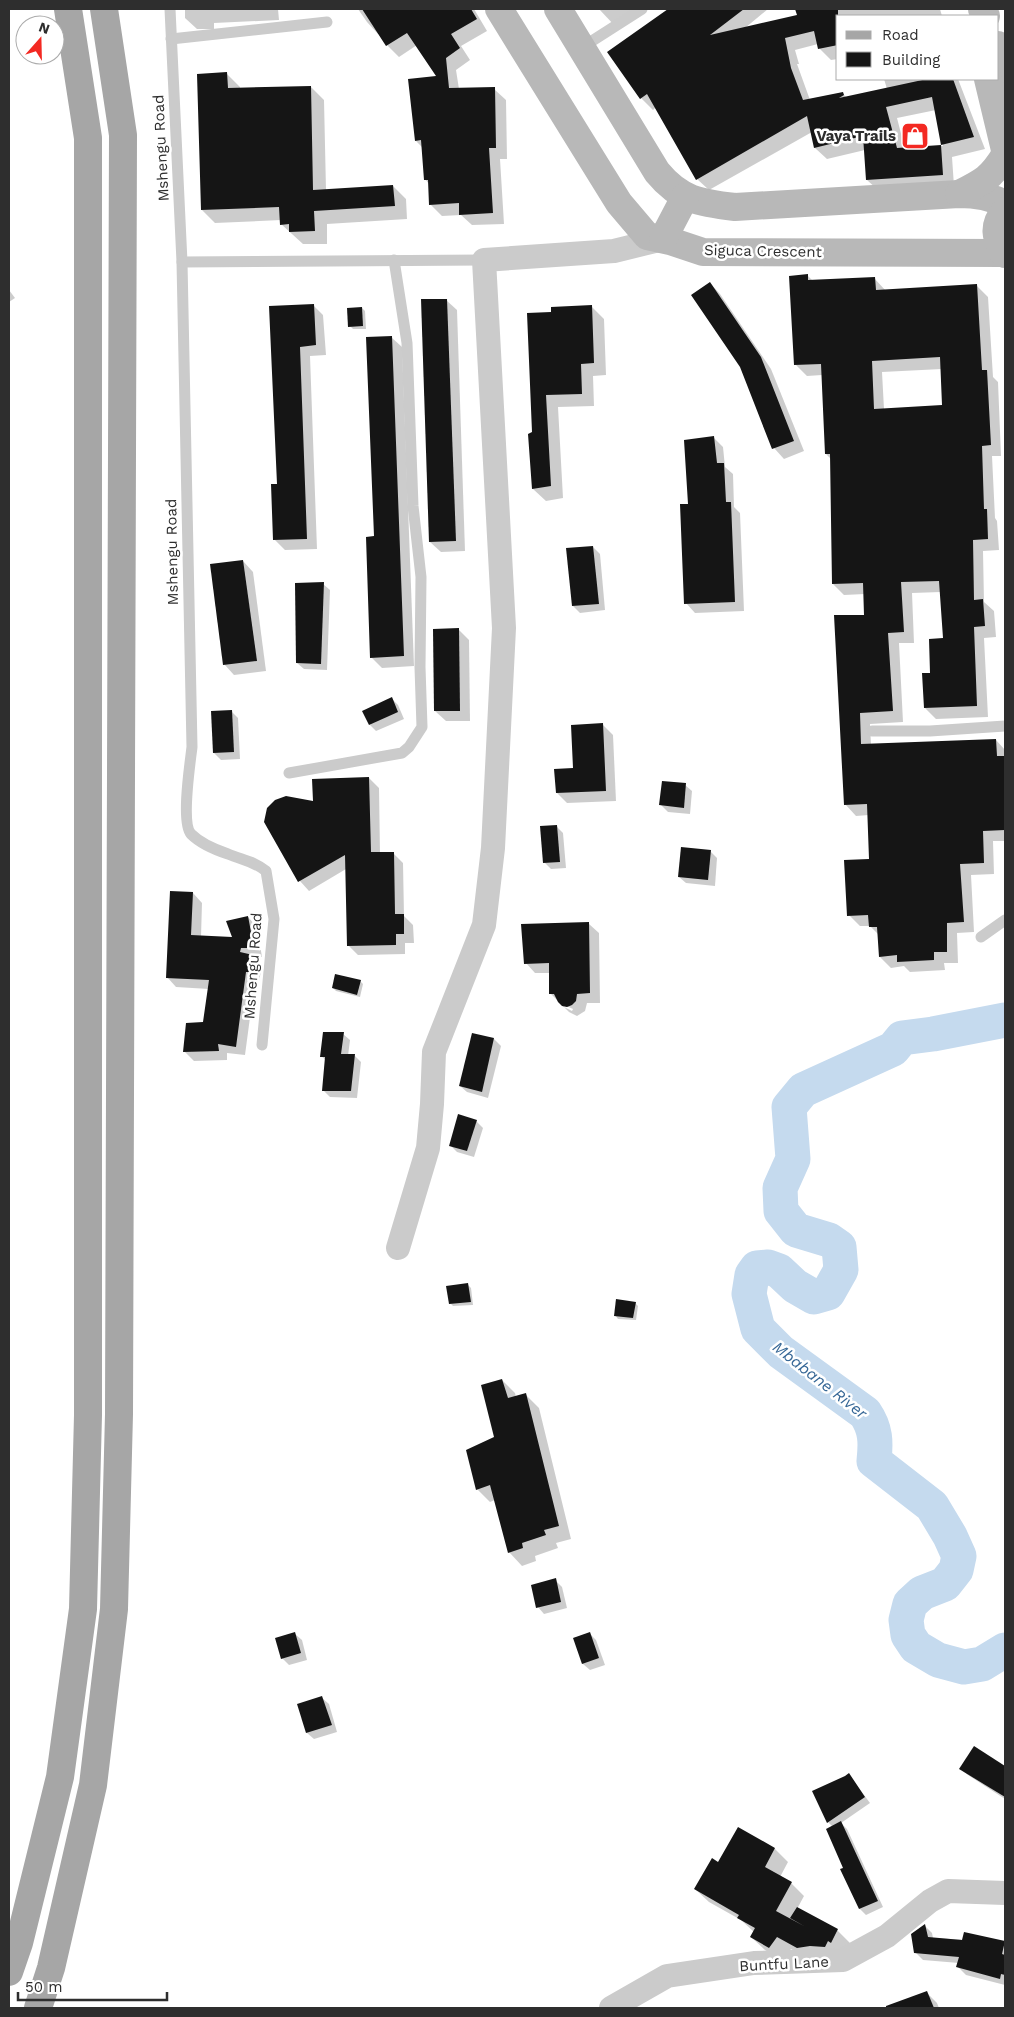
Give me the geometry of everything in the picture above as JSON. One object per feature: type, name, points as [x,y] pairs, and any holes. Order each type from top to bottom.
[{"type":"main road","points":[[9,1972],[19,1943],[60,1777],[83,1609],[88,1415],[88,138],[68,9]]},
{"type":"main road","points":[[38,2008],[51,1968],[93,1786],[114,1609],[119,1414],[123,134],[104,9]]},
{"type":"street","name":"Siguca Crescent","points":[[499,9],[619,204],[647,236],[663,239],[703,252],[1004,254]]},
{"type":"street","points":[[558,9],[657,172],[669,186],[685,197],[703,204],[735,207],[976,194],[1005,204]]},
{"type":"street","points":[[999,49],[1005,74]]},
{"type":"street","points":[[988,80],[1005,150]]},
{"type":"street","points":[[959,194],[984,181],[996,170],[1005,155]]},
{"type":"street","points":[[398,1248],[428,1148],[434,1052],[484,925],[494,848],[504,628],[484,260],[614,250],[663,239],[685,197]]},
{"type":"street","points":[[1004,254],[995,236],[1000,217],[1005,211]]},
{"type":"street","name":"Buntfu Lane","points":[[611,2008],[667,1976],[754,1963],[843,1960],[887,1936],[930,1901],[948,1890],[1005,1893]]},
{"type":"lane","name":"Mshengu Road","points":[[170,9],[182,262],[192,747],[186,820],[191,834],[207,845],[229,855],[257,863],[266,871],[274,919],[262,1045]]},
{"type":"lane","points":[[581,48],[642,9]]},
{"type":"lane","points":[[171,39],[327,22]]},
{"type":"lane","points":[[289,772],[402,753],[415,739],[422,727],[421,577],[413,506],[407,343],[394,260]]},
{"type":"lane","points":[[182,262],[484,260]]},
{"type":"lane","points":[[872,731],[930,731],[1005,726]]},
{"type":"lane","points":[[980,937],[1005,920]]},
{"type":"building","points":[[362,9],[471,9],[477,19],[451,34],[460,48],[446,58],[449,88],[495,87],[496,148],[489,148],[493,213],[459,215],[459,203],[429,205],[428,180],[424,180],[421,140],[415,141],[408,79],[436,76],[407,33],[386,46]]},
{"type":"building","points":[[668,9],[744,9],[710,35],[797,15],[795,9],[838,9],[838,15],[836,15],[836,45],[818,49],[814,31],[785,38],[791,68],[803,100],[843,92],[844,95],[839,98],[922,80],[953,80],[974,137],[941,145],[943,175],[866,180],[863,136],[814,148],[807,116],[696,180],[647,94],[640,99],[607,52]],"holes":[[[932,97],[941,145],[897,148],[886,107]]]},
{"type":"building","points":[[227,72],[228,88],[311,86],[313,190],[393,185],[395,206],[314,211],[315,231],[289,232],[289,224],[280,225],[279,207],[201,210],[197,74]]},
{"type":"building","points":[[808,274],[808,280],[875,277],[876,290],[977,284],[982,370],[987,370],[991,445],[982,446],[984,509],[987,509],[988,539],[973,540],[974,600],[983,599],[985,626],[974,627],[977,706],[924,708],[922,673],[930,673],[929,639],[943,638],[939,581],[901,582],[904,632],[888,633],[893,711],[860,713],[861,744],[996,739],[997,756],[1005,756],[1005,830],[983,831],[984,863],[960,864],[964,922],[947,923],[947,952],[934,952],[934,960],[897,962],[897,955],[879,957],[877,927],[869,927],[868,915],[847,916],[844,860],[869,859],[867,804],[844,805],[834,615],[864,615],[863,583],[832,584],[830,454],[825,454],[821,364],[794,365],[789,276]],"holes":[[[940,357],[942,405],[874,409],[872,361]]]},
{"type":"building","points":[[710,282],[761,357],[794,441],[772,449],[740,367],[691,295]]},
{"type":"building","points":[[421,299],[447,299],[456,541],[429,542]]},
{"type":"building","points":[[314,304],[316,345],[300,347],[307,539],[273,540],[271,484],[277,484],[269,306]]},
{"type":"building","points":[[592,305],[594,363],[581,364],[582,394],[546,395],[551,486],[532,489],[528,434],[532,432],[527,313],[551,312],[551,307]]},
{"type":"building","points":[[362,307],[363,326],[348,327],[347,308]]},
{"type":"building","points":[[392,336],[404,656],[370,658],[366,537],[374,536],[366,337]]},
{"type":"building","points":[[714,436],[717,463],[724,463],[726,502],[731,502],[735,602],[684,604],[680,504],[688,504],[684,440]]},
{"type":"building","points":[[593,546],[599,604],[572,606],[566,548]]},
{"type":"building","points":[[243,560],[257,661],[223,665],[210,564]]},
{"type":"building","points":[[324,582],[321,664],[296,663],[295,583]]},
{"type":"building","points":[[459,628],[460,711],[434,711],[433,629]]},
{"type":"building","points":[[392,697],[398,712],[369,725],[362,711]]},
{"type":"building","points":[[232,710],[234,752],[213,753],[211,711]]},
{"type":"building","points":[[603,723],[606,791],[556,793],[554,769],[573,768],[571,725]]},
{"type":"building","points":[[369,777],[371,852],[394,852],[395,914],[404,914],[404,934],[396,934],[396,945],[347,946],[345,855],[298,882],[264,822],[267,808],[275,800],[286,796],[313,801],[312,779]]},
{"type":"building","points":[[662,781],[686,783],[684,808],[659,805]]},
{"type":"building","points":[[557,825],[560,862],[543,863],[540,826]]},
{"type":"building","points":[[681,847],[711,850],[708,880],[678,877]]},
{"type":"building","points":[[170,891],[193,892],[191,935],[232,937],[226,921],[248,916],[254,948],[241,948],[240,952],[253,955],[250,972],[246,972],[236,1047],[218,1044],[219,1051],[183,1052],[186,1023],[203,1022],[209,980],[166,978]]},
{"type":"building","points":[[589,922],[590,993],[577,994],[576,1001],[572,1005],[562,1006],[554,994],[549,994],[549,963],[524,964],[521,924]]},
{"type":"building","points":[[335,974],[361,980],[357,995],[332,988]]},
{"type":"building","points":[[323,1032],[344,1032],[341,1054],[355,1054],[351,1091],[322,1091],[325,1057],[320,1057]]},
{"type":"building","points":[[472,1033],[494,1038],[482,1092],[459,1086]]},
{"type":"building","points":[[458,1114],[477,1120],[467,1151],[449,1146]]},
{"type":"building","points":[[468,1283],[471,1302],[449,1304],[446,1286]]},
{"type":"building","points":[[616,1299],[636,1302],[633,1318],[614,1316]]},
{"type":"building","points":[[502,1379],[508,1398],[526,1393],[559,1526],[544,1530],[546,1535],[522,1543],[523,1548],[508,1553],[490,1485],[476,1490],[466,1450],[494,1437],[481,1385]]},
{"type":"building","points":[[556,1578],[561,1602],[536,1608],[531,1585]]},
{"type":"building","points":[[295,1632],[301,1653],[281,1659],[275,1638]]},
{"type":"building","points":[[590,1632],[599,1658],[582,1664],[573,1638]]},
{"type":"building","points":[[322,1696],[332,1725],[306,1733],[297,1704]]},
{"type":"building","points":[[974,1746],[1005,1766],[1005,1797],[959,1769]]},
{"type":"building","points":[[849,1773],[865,1797],[827,1823],[812,1791]]},
{"type":"building","points":[[841,1821],[878,1901],[859,1909],[840,1869],[843,1868],[826,1829]]},
{"type":"building","points":[[738,1827],[775,1848],[765,1867],[792,1882],[776,1911],[804,1926],[790,1918],[797,1907],[838,1929],[831,1943],[828,1941],[825,1947],[810,1946],[797,1948],[777,1937],[769,1948],[750,1937],[755,1928],[737,1918],[739,1915],[694,1889],[712,1858],[718,1862]]},
{"type":"building","points":[[925,1924],[928,1937],[962,1940],[964,1932],[1005,1941],[1002,1954],[1005,1955],[1005,1975],[1001,1974],[1000,1979],[956,1967],[959,1957],[914,1953],[911,1934]]},
{"type":"building","points":[[927,1991],[934,2008],[886,2008],[886,2006]]},
{"type":"waterway","name":"Mbabane River","points":[[1005,1020],[902,1038],[893,1049],[803,1090],[789,1107],[793,1159],[780,1188],[781,1211],[796,1230],[829,1240],[839,1247],[841,1270],[828,1293],[814,1297],[795,1286],[779,1271],[768,1267],[757,1268],[752,1275],[749,1294],[758,1329],[781,1352],[865,1413],[874,1436],[874,1461],[932,1506],[950,1536],[959,1556],[956,1570],[945,1584],[922,1593],[910,1604],[906,1620],[908,1635],[916,1647],[938,1660],[964,1667],[982,1664],[1005,1650]]},
{"type":"place","name":"Vaya Trails","points":[[915,136]]}]
